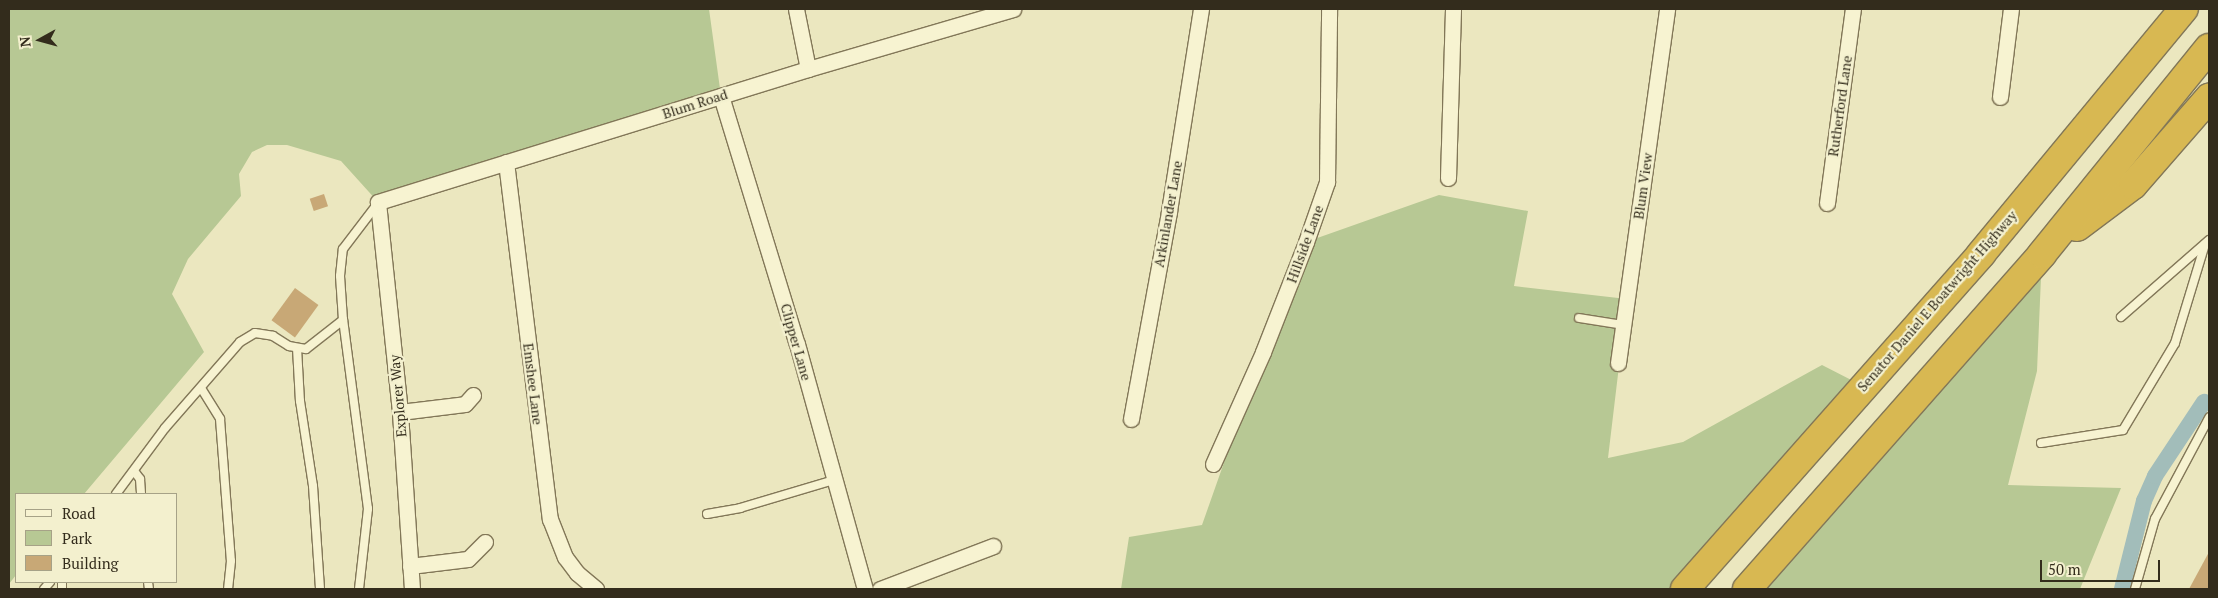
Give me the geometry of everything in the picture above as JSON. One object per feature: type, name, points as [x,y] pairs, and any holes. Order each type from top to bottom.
[{"type":"highway","name":"Senator Daniel E Boatwright Highway","points":[[1685,589],[1981,254],[2184,9]]},
{"type":"highway","points":[[1747,589],[2042,254],[2209,48]]},
{"type":"highway","points":[[2042,254],[2133,185],[2209,98]]},
{"type":"street","points":[[796,9],[808,69]]},
{"type":"street","name":"Blum Road","points":[[378,202],[808,69],[1012,9]]},
{"type":"street","name":"Arkinlander Lane","points":[[1131,418],[1170,211],[1201,9]]},
{"type":"street","name":"Hillside Lane","points":[[1213,464],[1263,352],[1327,182],[1329,9]]},
{"type":"street","points":[[1448,178],[1453,9]]},
{"type":"street","name":"Blum View","points":[[1618,363],[1667,9]]},
{"type":"street","name":"Rutherford Lane","points":[[1827,203],[1853,9]]},
{"type":"street","points":[[2000,97],[2011,9]]},
{"type":"street","name":"Clipper Lane","points":[[720,96],[797,344],[865,589]]},
{"type":"street","name":"Emshee Lane","points":[[506,162],[550,519],[564,557],[577,573],[596,589]]},
{"type":"street","name":"Explorer Way","points":[[378,202],[400,412],[412,589]]},
{"type":"street","points":[[400,412],[465,404],[474,395]]},
{"type":"street","points":[[410,566],[468,559],[485,542]]},
{"type":"street","points":[[880,589],[993,546]]},
{"type":"lane","points":[[358,589],[368,508],[343,320],[340,276],[343,249],[378,202]]},
{"type":"lane","points":[[2121,317],[2207,242]]},
{"type":"lane","points":[[2041,444],[2123,430],[2175,343],[2207,242]]},
{"type":"lane","points":[[1580,318],[1623,325]]},
{"type":"lane","points":[[117,493],[165,428],[240,342],[255,333],[272,336],[289,346],[306,349],[343,320]]},
{"type":"lane","points":[[296,348],[300,401],[313,486],[320,589]]},
{"type":"lane","points":[[201,388],[220,419],[231,561],[228,589]]},
{"type":"lane","points":[[2135,589],[2155,519],[2209,418]]},
{"type":"lane","points":[[134,471],[140,479],[141,493]]},
{"type":"lane","points":[[708,514],[740,508],[834,480]]},
{"type":"green space","points":[[9,9],[709,9],[721,96],[378,202],[341,161],[287,145],[267,145],[252,152],[239,174],[241,196],[188,259],[172,294],[204,352],[85,493],[15,493],[15,576],[9,584]]},
{"type":"green space","points":[[1439,195],[1528,211],[1514,286],[1627,299],[1608,458],[1683,442],[1822,365],[1863,386],[1685,589],[1121,589],[1129,537],[1202,525],[1263,352],[1306,242]]},
{"type":"green space","points":[[2042,254],[2037,371],[2008,485],[2121,488],[2080,589],[1747,589]]},
{"type":"building","points":[[324,194],[328,206],[314,211],[310,199]]},
{"type":"building","points":[[295,288],[318,305],[295,337],[271,320]]},
{"type":"building","points":[[2209,552],[2209,589],[2189,589]]},
{"type":"waterway","points":[[2122,589],[2144,501],[2155,476],[2204,402]]}]
